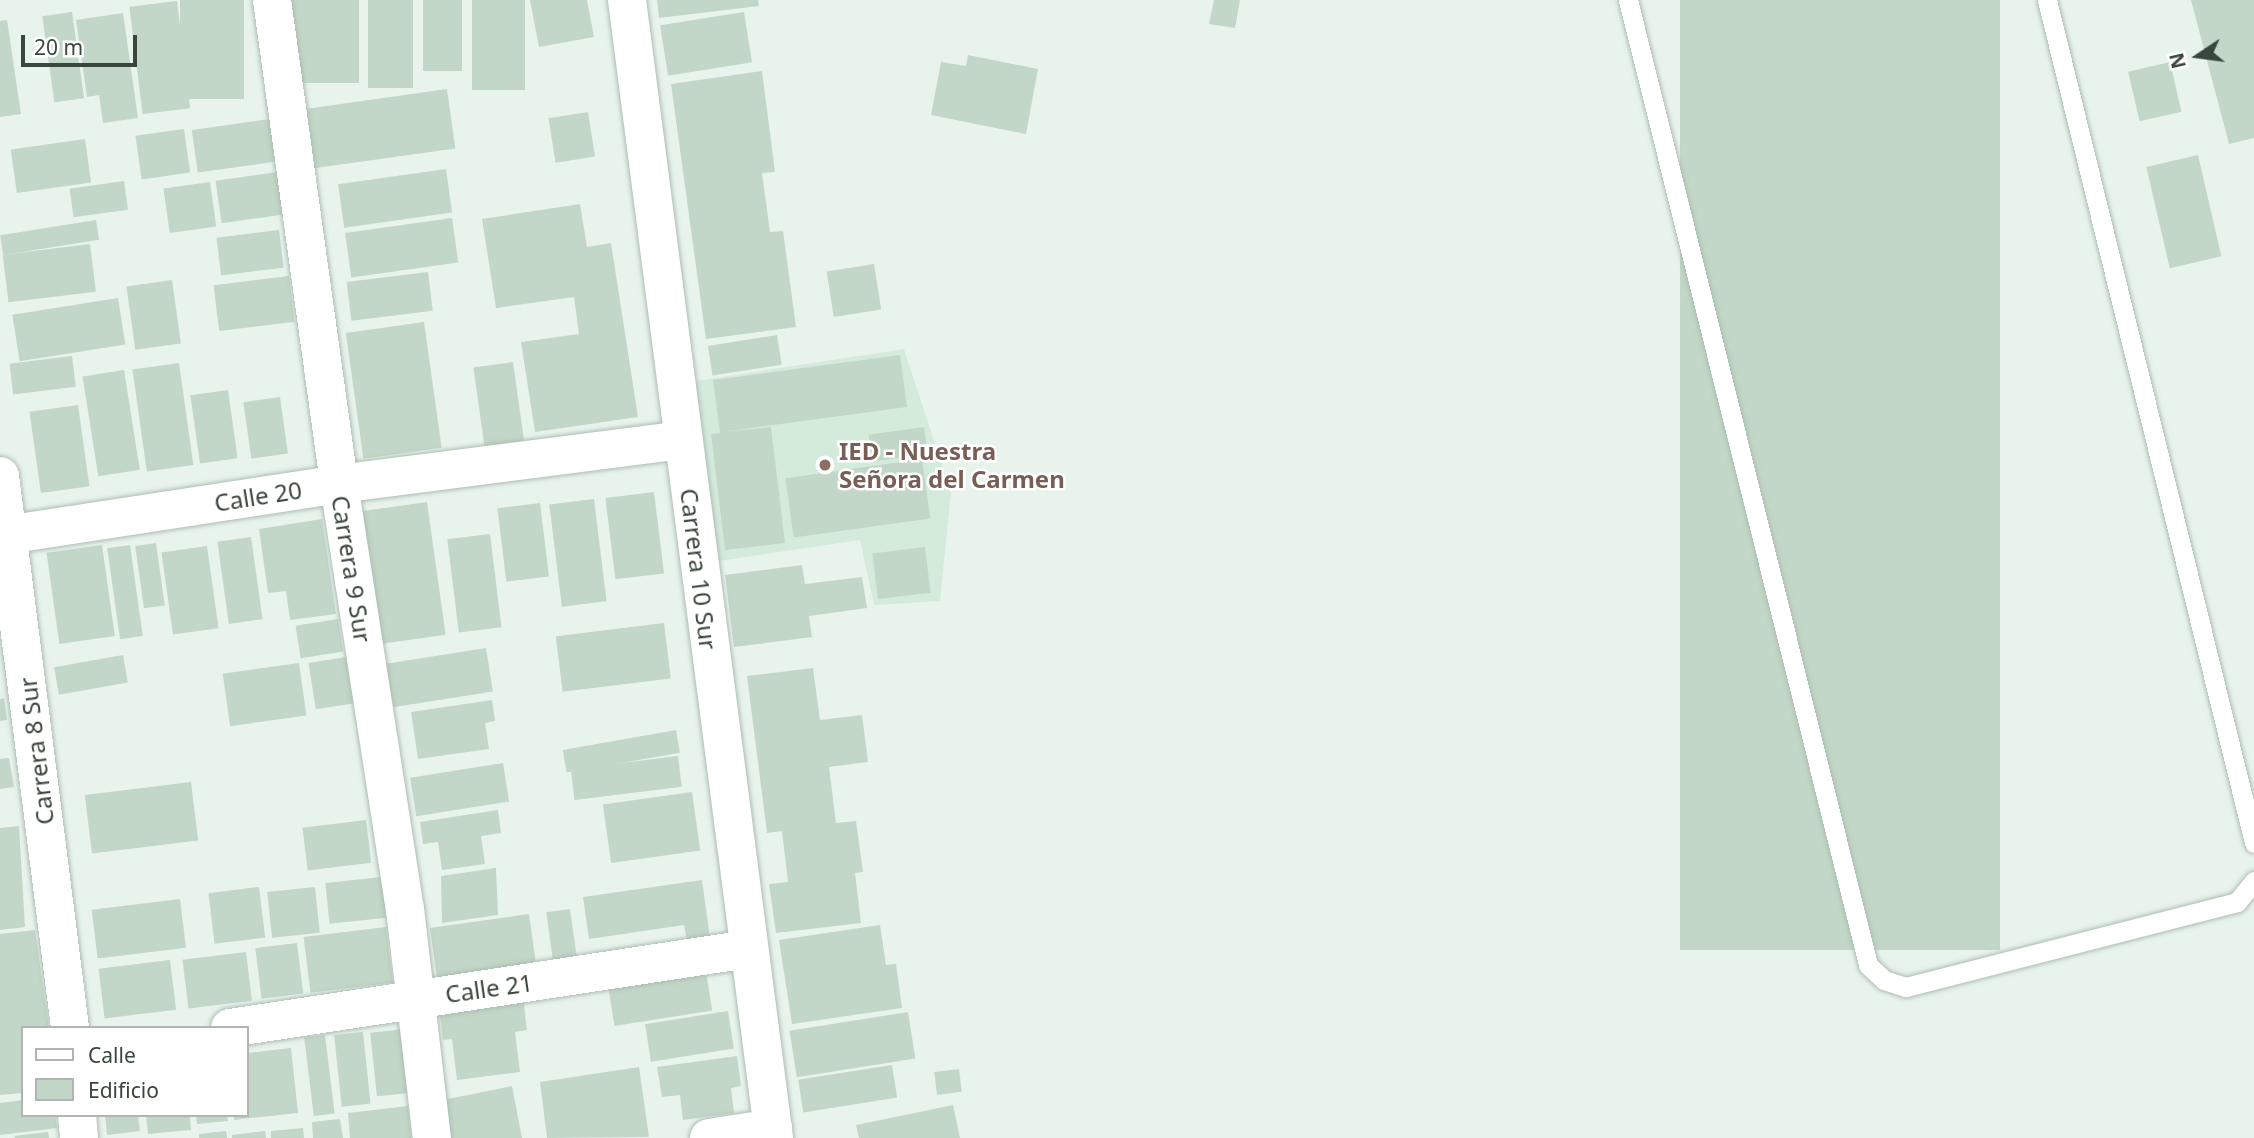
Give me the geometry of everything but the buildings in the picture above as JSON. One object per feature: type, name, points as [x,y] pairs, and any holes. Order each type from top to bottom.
[{"type":"street","name":"Carrera 9 Sur","points":[[272,0],[338,484],[415,999],[432,1138]]},
{"type":"street","name":"Carrera 10 Sur","points":[[627,0],[747,949],[774,1133]]},
{"type":"street","name":"Calle 20","points":[[5,536],[338,484],[683,440]]},
{"type":"street","name":"Carrera 8 Sur","points":[[0,475],[5,536],[70,1026]]},
{"type":"street","name":"Calle 21","points":[[243,1026],[747,949]]},
{"type":"street","points":[[77,1117],[79,1138]]},
{"type":"street","points":[[709,1138],[774,1133]]},
{"type":"lane","points":[[1628,0],[1868,965],[1884,980],[1906,987],[2237,902],[2254,881]]},
{"type":"lane","points":[[2047,0],[2254,843]]},
{"type":"shaded area","name":"IED - Nuestra Señora del Carmen","points":[[904,349],[951,493],[940,601],[874,605],[860,540],[719,561],[696,381]]},
{"type":"place","name":"IED - Nuestra Señora del Carmen","points":[[825,465]]}]
